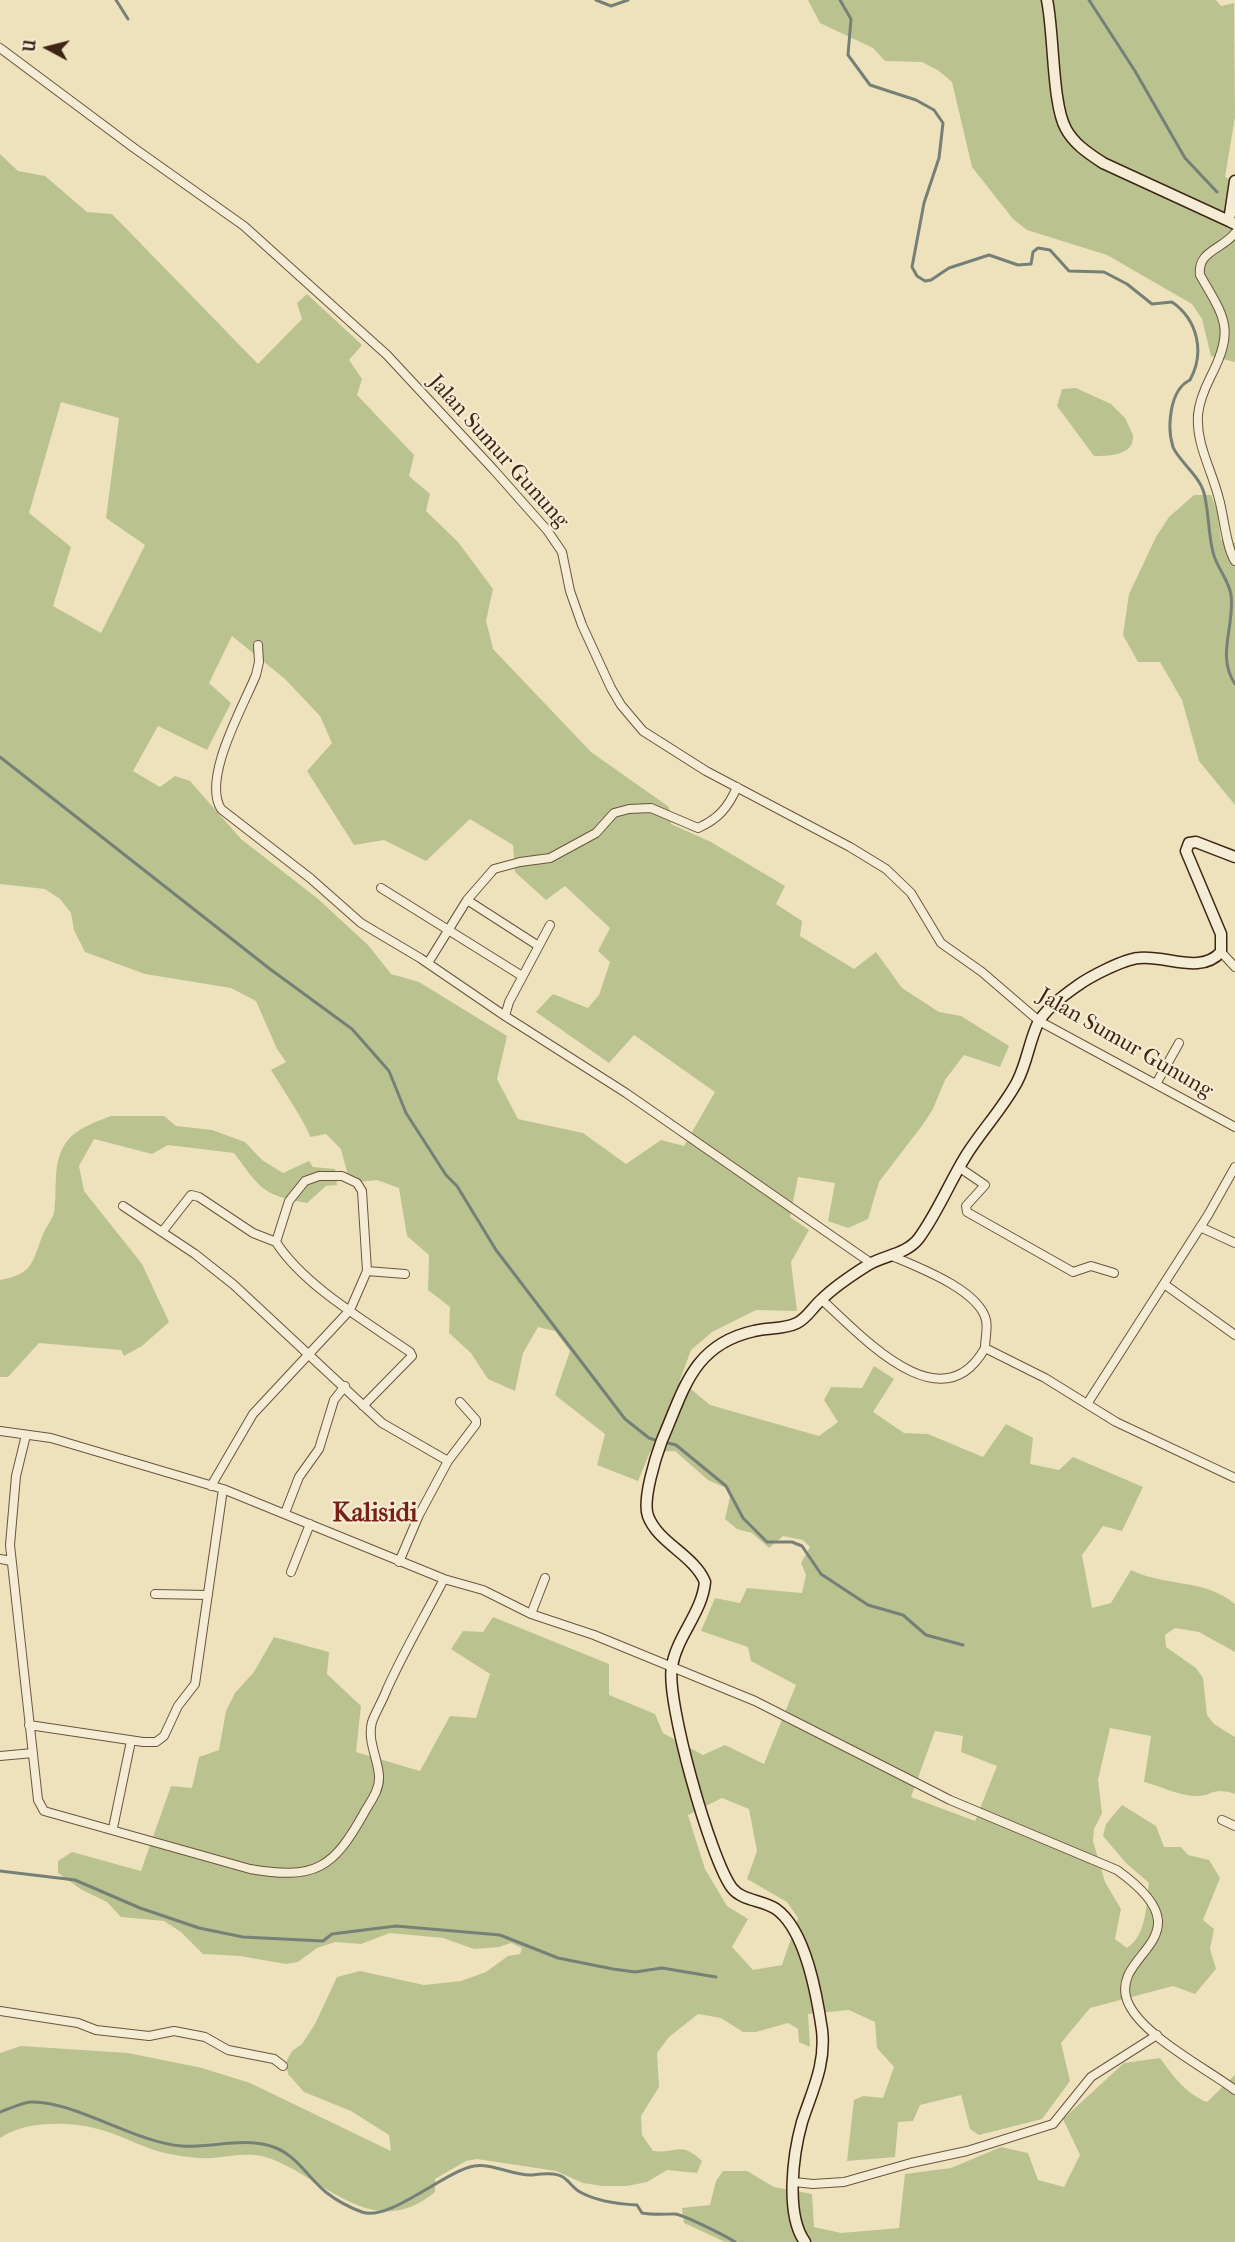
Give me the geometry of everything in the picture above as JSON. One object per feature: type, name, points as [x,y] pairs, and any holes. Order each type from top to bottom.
[{"type":"street","points":[[1047,0],[1058,97],[1064,126],[1084,150],[1103,163],[1232,222],[1235,181]]},
{"type":"street","name":"Jalan Sumur Gunung","points":[[0,48],[134,148],[244,226],[387,355],[547,530],[562,552],[570,591],[582,625],[611,688],[631,719],[643,730],[737,788],[850,847],[886,869],[911,893],[941,943],[982,972],[1039,1021],[1235,1127]]},
{"type":"street","points":[[1235,233],[1224,244],[1207,253],[1199,269],[1200,276],[1221,315],[1227,336],[1224,349],[1204,389],[1198,414],[1204,457],[1218,495],[1235,561]]},
{"type":"street","points":[[258,645],[259,662],[256,675],[215,780],[216,800],[221,809],[310,878],[361,923],[428,963],[505,1016],[626,1093],[871,1263]]},
{"type":"street","points":[[428,963],[466,900],[494,869],[520,862],[550,858],[596,833],[614,813],[651,808],[698,828],[712,822],[725,810],[737,788]]},
{"type":"street","points":[[1235,857],[1196,842],[1189,843],[1186,851],[1221,934],[1221,952],[1235,967]]},
{"type":"street","points":[[381,888],[522,976]]},
{"type":"street","points":[[466,900],[537,945]]},
{"type":"street","points":[[505,1016],[509,1002],[537,945],[550,925]]},
{"type":"street","points":[[805,2242],[795,2218],[794,2182],[801,2125],[822,2062],[822,2032],[813,1978],[794,1930],[787,1919],[770,1905],[740,1894],[728,1880],[712,1841],[677,1727],[671,1695],[671,1666],[698,1609],[705,1582],[697,1568],[656,1528],[648,1517],[648,1501],[656,1455],[683,1386],[705,1354],[753,1331],[789,1326],[798,1322],[821,1299],[871,1263],[892,1256],[917,1240],[960,1168],[1017,1081],[1039,1021],[1050,1007],[1079,984],[1131,960],[1168,959],[1200,964],[1210,962],[1221,952]]},
{"type":"street","points":[[1156,1084],[1179,1043]]},
{"type":"street","points":[[1087,1404],[1200,1227],[1235,1167]]},
{"type":"street","points":[[960,1168],[985,1185],[966,1206],[967,1212],[1072,1272],[1091,1266],[1114,1273]]},
{"type":"street","points":[[211,1486],[253,1414],[309,1357],[350,1310],[367,1270],[362,1191],[357,1183],[342,1176],[319,1176],[305,1181],[289,1201],[276,1242]]},
{"type":"street","points":[[162,1232],[191,1195],[199,1197],[253,1233],[276,1242],[304,1275],[412,1356],[363,1406]]},
{"type":"street","points":[[123,1206],[195,1254],[234,1285],[309,1357],[345,1386],[382,1423],[448,1461]]},
{"type":"street","points":[[1200,1227],[1235,1243]]},
{"type":"street","points":[[821,1299],[900,1366],[933,1379],[947,1380],[963,1371],[985,1348],[986,1320],[979,1305],[935,1275],[892,1256]]},
{"type":"street","points":[[367,1270],[405,1274]]},
{"type":"street","points":[[1164,1284],[1235,1335]]},
{"type":"street","points":[[985,1348],[1116,1422],[1235,1478]]},
{"type":"street","points":[[285,1513],[300,1477],[319,1449],[334,1400],[345,1386]]},
{"type":"street","points":[[399,1562],[419,1515],[448,1461],[476,1424],[476,1420],[460,1402]]},
{"type":"street","points":[[0,1431],[51,1438],[108,1453],[223,1489],[444,1580],[483,1590],[531,1614],[594,1635],[755,1701],[950,1800],[1098,1860],[1129,1879],[1158,1912],[1159,1921],[1154,1936],[1126,1981],[1126,1997],[1136,2016],[1157,2034],[1235,2090]]},
{"type":"street","points":[[26,1435],[13,1505],[12,1561],[38,1800],[44,1811],[113,1828],[250,1869],[278,1874],[310,1870],[332,1861],[357,1826],[378,1788],[379,1774],[372,1752],[372,1724],[401,1659],[444,1580]]},
{"type":"street","points":[[29,1725],[131,1741],[160,1740],[178,1706],[195,1684],[223,1489]]},
{"type":"street","points":[[291,1572],[310,1524]]},
{"type":"street","points":[[0,1559],[12,1561]]},
{"type":"street","points":[[531,1614],[545,1578]]},
{"type":"street","points":[[155,1594],[208,1595]]},
{"type":"street","points":[[113,1828],[131,1741]]},
{"type":"street","points":[[0,1756],[33,1753]]},
{"type":"street","points":[[1222,1820],[1235,1826]]},
{"type":"street","points":[[0,2012],[78,2023],[96,2030],[149,2036],[174,2031],[205,2037],[228,2050],[274,2059],[283,2066]]},
{"type":"street","points":[[794,2182],[813,2184],[844,2182],[911,2163],[968,2151],[1053,2124],[1091,2077],[1157,2034]]},
{"type":"green space","points":[[808,0],[1216,0],[1221,6],[1234,3],[1235,117],[1225,177],[1235,181],[1235,362],[1211,356],[1202,319],[1192,304],[1107,255],[1027,230],[1013,219],[972,167],[952,82],[939,71],[922,62],[885,61],[873,48],[820,23]]},
{"type":"green space","points":[[0,154],[18,171],[45,176],[87,212],[112,214],[258,364],[302,319],[297,303],[307,294],[362,345],[349,360],[362,379],[357,395],[414,455],[409,476],[430,494],[426,511],[458,542],[493,589],[486,621],[493,649],[591,752],[669,807],[671,824],[711,842],[785,886],[776,904],[802,921],[800,936],[854,969],[876,952],[902,988],[939,1012],[961,1016],[1009,1046],[1000,1067],[964,1055],[945,1080],[933,1109],[924,1123],[879,1182],[868,1219],[848,1228],[828,1221],[835,1183],[798,1177],[790,1217],[809,1230],[791,1262],[797,1311],[756,1310],[712,1332],[691,1350],[680,1380],[710,1405],[819,1436],[838,1422],[824,1400],[831,1387],[862,1388],[874,1366],[894,1379],[873,1412],[904,1433],[928,1434],[983,1457],[1006,1424],[1033,1438],[1030,1464],[1059,1470],[1073,1457],[1143,1487],[1122,1531],[1103,1526],[1082,1555],[1092,1608],[1111,1603],[1131,1570],[1157,1579],[1210,1590],[1235,1604],[1235,1652],[1199,1632],[1175,1628],[1165,1635],[1166,1647],[1196,1668],[1203,1678],[1207,1715],[1214,1724],[1235,1737],[1235,1794],[1217,1791],[1200,1796],[1188,1795],[1144,1782],[1151,1736],[1110,1728],[1098,1780],[1102,1813],[1094,1829],[1093,1841],[1105,1882],[1121,1909],[1115,1939],[1127,1948],[1134,1942],[1142,1927],[1149,1883],[1126,1863],[1103,1836],[1106,1824],[1122,1805],[1156,1826],[1164,1847],[1181,1847],[1188,1855],[1209,1860],[1220,1878],[1203,1920],[1214,1929],[1210,1949],[1216,1969],[1195,1994],[1173,1986],[1090,2008],[1061,2043],[1070,2081],[1042,2119],[979,2135],[970,2129],[961,2095],[920,2105],[913,2121],[898,2122],[895,2157],[847,2161],[854,2100],[863,2096],[883,2098],[894,2067],[877,2048],[875,2022],[849,2010],[808,2014],[810,2047],[799,2042],[798,2029],[788,2023],[756,2032],[743,2032],[721,2018],[698,2014],[669,2037],[657,2053],[659,2087],[641,2116],[642,2135],[653,2151],[683,2149],[702,2161],[697,2173],[667,2170],[647,2182],[627,2186],[583,2183],[556,2171],[477,2159],[466,2161],[435,2179],[435,2192],[413,2206],[392,2211],[372,2210],[352,2203],[266,2157],[243,2155],[194,2158],[180,2156],[156,2151],[102,2130],[63,2124],[36,2125],[11,2132],[0,2138],[0,2053],[21,2046],[128,2053],[202,2068],[250,2083],[391,2151],[389,2135],[351,2111],[304,2092],[288,2074],[286,2062],[292,2051],[302,2044],[315,2024],[337,1977],[360,1971],[424,1985],[461,1981],[486,1972],[508,1956],[520,1954],[522,1948],[511,1943],[499,1947],[474,1949],[443,1938],[390,1933],[361,1944],[335,1942],[317,1948],[298,1962],[286,1964],[240,1956],[203,1954],[181,1932],[164,1921],[121,1917],[107,1902],[82,1890],[58,1873],[58,1861],[72,1852],[141,1871],[171,1786],[192,1788],[199,1757],[219,1750],[226,1711],[235,1693],[254,1672],[274,1637],[329,1652],[327,1674],[361,1706],[356,1752],[420,1771],[450,1716],[476,1718],[490,1674],[451,1649],[463,1631],[483,1632],[493,1617],[609,1664],[609,1695],[655,1714],[663,1733],[703,1755],[725,1745],[764,1764],[796,1685],[751,1661],[748,1647],[701,1631],[715,1598],[740,1603],[747,1588],[802,1593],[806,1575],[801,1563],[810,1547],[803,1540],[783,1536],[769,1548],[752,1533],[737,1529],[725,1519],[730,1497],[726,1488],[708,1480],[675,1451],[650,1452],[638,1481],[597,1465],[605,1434],[555,1395],[570,1351],[555,1331],[538,1327],[523,1353],[515,1391],[488,1379],[471,1353],[449,1333],[450,1307],[428,1290],[429,1255],[407,1236],[399,1188],[377,1180],[350,1183],[341,1149],[326,1134],[310,1137],[271,1070],[286,1062],[277,1049],[256,1001],[231,988],[145,974],[85,952],[74,930],[71,913],[60,899],[45,889],[0,884]],"holes":[[[61,402],[119,418],[106,518],[145,545],[101,633],[53,606],[71,547],[29,513]],[[232,636],[285,679],[320,716],[332,743],[307,771],[354,845],[384,840],[426,861],[470,819],[513,845],[515,872],[546,900],[565,886],[610,928],[598,951],[610,962],[599,995],[588,1008],[553,994],[536,1012],[609,1063],[634,1035],[715,1092],[684,1146],[661,1140],[626,1164],[583,1133],[518,1119],[497,1079],[507,1036],[419,982],[391,974],[368,945],[317,898],[241,839],[190,781],[175,776],[160,787],[133,771],[158,726],[207,750],[231,703],[209,683]],[[935,1731],[963,1736],[961,1752],[997,1766],[975,1821],[911,1797]],[[722,1798],[749,1809],[757,1851],[747,1879],[787,1902],[798,1918],[782,1965],[753,1970],[732,1947],[748,1919],[727,1906],[705,1869],[688,1815]]]},
{"type":"green space","points":[[1076,388],[1111,404],[1125,418],[1133,435],[1130,447],[1120,453],[1094,456],[1057,406],[1062,389]]},
{"type":"green space","points":[[1194,495],[1211,495],[1217,510],[1221,540],[1235,543],[1235,805],[1199,761],[1182,700],[1160,662],[1138,662],[1123,635],[1129,594],[1156,537],[1169,517]]},
{"type":"green space","points":[[111,1116],[164,1116],[176,1126],[212,1130],[245,1142],[262,1160],[283,1173],[309,1161],[313,1167],[335,1169],[337,1185],[326,1186],[307,1203],[271,1193],[257,1183],[234,1153],[168,1145],[152,1154],[94,1139],[79,1166],[84,1191],[142,1264],[169,1322],[142,1346],[124,1356],[121,1350],[39,1343],[8,1377],[0,1377],[0,1280],[19,1274],[30,1266],[33,1260],[54,1213],[57,1167],[67,1141],[81,1129]]},
{"type":"green space","points":[[1160,2058],[1186,2089],[1207,2102],[1235,2075],[1235,2242],[725,2242],[684,2223],[682,2208],[710,2205],[716,2181],[723,2171],[747,2171],[774,2187],[812,2194],[814,2227],[841,2233],[899,2228],[905,2174],[951,2168],[1001,2147],[1028,2153],[1038,2180],[1064,2187],[1080,2155],[1063,2119],[1124,2063]]},
{"type":"waterway","points":[[116,0],[128,19]]},
{"type":"waterway","points":[[596,0],[611,6],[628,0]]},
{"type":"waterway","points":[[840,0],[851,19],[848,55],[870,85],[916,100],[934,110],[943,123],[939,158],[924,203],[912,267],[917,276],[925,281],[931,280],[949,268],[989,255],[1018,265],[1031,264],[1033,252],[1038,248],[1050,250],[1069,271],[1104,272],[1127,284],[1152,304],[1172,302],[1188,318],[1196,338],[1197,359],[1190,380],[1178,392],[1171,410],[1171,439],[1176,452],[1204,493],[1213,552],[1230,589],[1232,607],[1226,652],[1230,673],[1235,684]]},
{"type":"waterway","points":[[1089,0],[1135,71],[1185,158],[1217,192]]},
{"type":"waterway","points":[[0,757],[270,969],[352,1029],[389,1071],[406,1113],[446,1175],[457,1186],[496,1250],[625,1419],[649,1438],[658,1441]]},
{"type":"waterway","points":[[664,1442],[676,1445],[726,1486],[743,1518],[767,1542],[792,1542],[802,1546],[821,1574],[868,1605],[903,1615],[926,1635],[963,1645]]},
{"type":"waterway","points":[[0,1871],[75,1880],[140,1908],[199,1928],[243,1937],[323,1941],[332,1934],[396,1926],[500,1935],[558,1958],[613,1969],[635,1972],[662,1968],[716,1977]]},
{"type":"waterway","points":[[0,2112],[30,2102],[47,2103],[65,2107],[163,2143],[182,2146],[253,2143],[276,2148],[291,2157],[327,2193],[362,2212],[373,2213],[387,2210],[448,2177],[474,2166],[496,2168],[525,2175],[556,2174],[593,2198],[637,2205],[642,2213],[680,2215],[735,2242]]},
{"type":"district","name":"Kalisidi","points":[[375,1515]]}]
